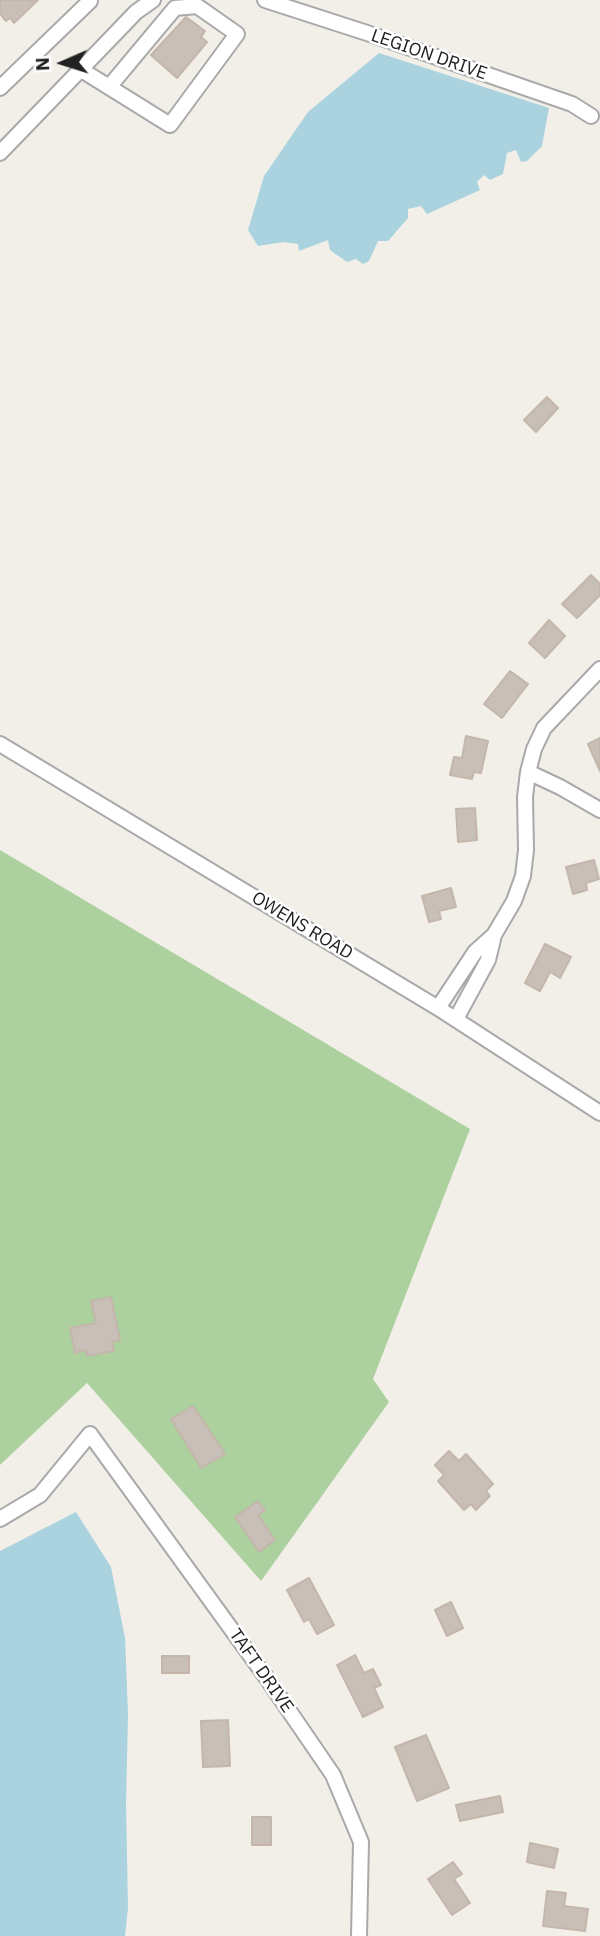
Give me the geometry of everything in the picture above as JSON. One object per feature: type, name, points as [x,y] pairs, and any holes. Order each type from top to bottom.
[{"type":"street","points":[[0,88],[89,0]]},
{"type":"street","points":[[0,153],[136,12],[153,0]]},
{"type":"street","name":"LEGION DRIVE","points":[[265,0],[572,104],[591,116]]},
{"type":"street","points":[[80,69],[170,125],[237,34],[197,6],[175,8],[109,87]]},
{"type":"street","points":[[456,1020],[488,960],[494,935],[514,901],[523,876],[526,850],[525,797],[534,749],[544,728],[600,668]]},
{"type":"street","name":"OWENS ROAD","points":[[0,744],[438,1008],[600,1113]]},
{"type":"street","points":[[528,772],[560,786],[600,810]]},
{"type":"street","points":[[438,1008],[475,952],[494,935]]},
{"type":"street","name":"TAFT DRIVE","points":[[0,1519],[40,1495],[90,1434],[258,1666],[333,1775],[360,1842],[359,1936]]},
{"type":"green space","points":[[0,850],[470,1129],[373,1379],[389,1402],[261,1581],[87,1383],[0,1465]]},
{"type":"water","points":[[379,53],[549,108],[542,146],[527,161],[521,162],[516,150],[507,153],[503,174],[490,180],[484,175],[477,182],[480,190],[427,214],[421,206],[408,209],[408,218],[388,241],[378,241],[369,261],[363,264],[356,259],[347,262],[330,250],[328,240],[299,251],[298,244],[283,242],[258,246],[248,230],[264,176],[308,112]]},
{"type":"water","points":[[76,1512],[111,1567],[125,1638],[128,1713],[128,1908],[125,1936],[0,1936],[0,1551]]},
{"type":"building","points":[[0,0],[38,0],[14,23],[10,18],[6,21],[0,14]]},
{"type":"building","points":[[186,17],[205,31],[201,37],[207,42],[177,78],[151,55]]},
{"type":"building","points":[[547,397],[558,408],[536,432],[524,420]]},
{"type":"building","points":[[591,575],[600,584],[600,595],[577,618],[562,604]]},
{"type":"building","points":[[549,620],[565,636],[545,658],[529,643]]},
{"type":"building","points":[[510,671],[528,684],[502,718],[484,704]]},
{"type":"building","points":[[466,736],[488,741],[481,773],[474,772],[472,779],[450,775],[454,757],[462,758]]},
{"type":"building","points":[[600,738],[600,771],[588,744]]},
{"type":"building","points":[[475,808],[477,840],[458,842],[456,809]]},
{"type":"building","points":[[594,860],[599,879],[586,883],[587,890],[573,894],[566,867]]},
{"type":"building","points":[[451,888],[456,907],[439,911],[441,919],[429,922],[422,896]]},
{"type":"building","points":[[545,944],[571,957],[560,978],[550,972],[540,991],[525,983]]},
{"type":"building","points":[[111,1297],[120,1340],[112,1342],[114,1351],[87,1356],[86,1350],[75,1353],[70,1328],[96,1323],[91,1301]]},
{"type":"building","points":[[193,1406],[225,1454],[201,1468],[171,1419]]},
{"type":"building","points":[[449,1451],[459,1461],[466,1454],[493,1484],[486,1491],[490,1496],[476,1510],[471,1504],[464,1510],[438,1481],[444,1475],[435,1465]]},
{"type":"building","points":[[258,1501],[265,1510],[258,1515],[275,1540],[259,1552],[235,1517]]},
{"type":"building","points":[[309,1578],[334,1625],[317,1634],[309,1619],[304,1622],[287,1590]]},
{"type":"building","points":[[451,1602],[463,1628],[447,1636],[435,1610]]},
{"type":"building","points":[[355,1655],[364,1673],[373,1669],[381,1685],[374,1688],[383,1707],[363,1717],[337,1665]]},
{"type":"building","points":[[162,1656],[189,1656],[189,1673],[162,1673]]},
{"type":"building","points":[[228,1720],[230,1766],[203,1767],[201,1721]]},
{"type":"building","points":[[426,1735],[449,1788],[417,1801],[395,1747]]},
{"type":"building","points":[[500,1796],[503,1812],[460,1821],[456,1805]]},
{"type":"building","points":[[252,1817],[271,1817],[271,1845],[252,1845]]},
{"type":"building","points":[[530,1843],[558,1849],[554,1868],[527,1862]]},
{"type":"building","points":[[453,1862],[462,1874],[454,1879],[470,1903],[452,1915],[428,1879]]},
{"type":"building","points":[[547,1891],[566,1893],[564,1906],[588,1909],[585,1931],[543,1926]]}]
